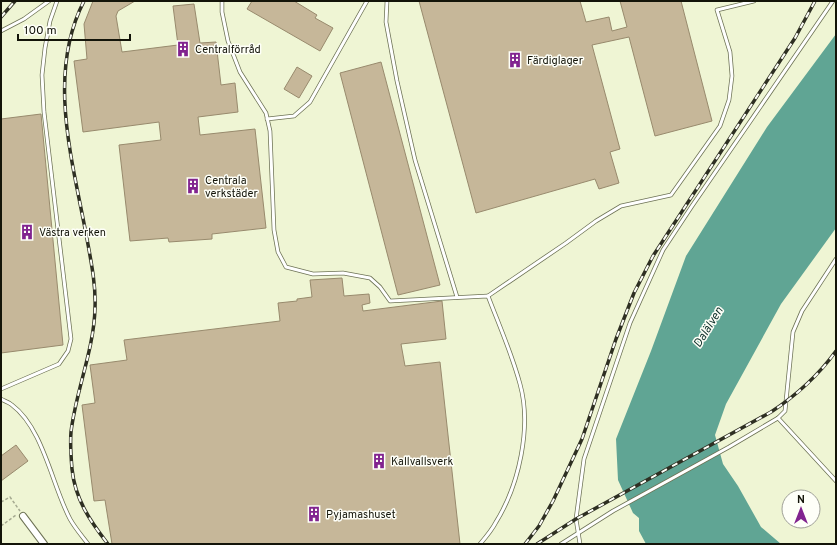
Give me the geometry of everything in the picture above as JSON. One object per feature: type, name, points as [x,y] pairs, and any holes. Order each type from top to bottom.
[{"type":"street","points":[[22,514],[44,544]]},
{"type":"lane","points":[[1,31],[24,19],[49,1]]},
{"type":"lane","points":[[1,389],[60,364],[68,351],[71,339],[44,112],[42,75],[50,21],[57,1]]},
{"type":"lane","points":[[222,1],[222,12],[228,42],[240,72],[266,113],[270,131],[274,230],[278,252],[286,267],[313,274],[343,273],[370,278],[380,287],[390,301],[488,296],[596,221],[621,206],[671,194],[720,126],[728,100],[732,76],[730,52],[717,10],[754,1]]},
{"type":"lane","points":[[267,119],[294,116],[310,102],[367,1]]},
{"type":"lane","points":[[387,1],[386,22],[397,81],[415,160],[457,297]]},
{"type":"lane","points":[[580,544],[576,519],[584,459],[630,323],[663,250],[833,1]]},
{"type":"lane","points":[[561,544],[613,511],[729,447],[778,418],[785,411],[793,332],[802,311],[836,258]]},
{"type":"lane","points":[[480,544],[497,522],[511,492],[523,449],[526,419],[521,385],[488,296]]},
{"type":"lane","points":[[1,399],[12,405],[25,418],[44,450],[55,484],[70,519],[88,544]]},
{"type":"lane","points":[[778,418],[836,481]]},
{"type":"path","points":[[1,502],[10,496],[22,514],[1,526]]},
{"type":"water","name":"Dalälven","points":[[836,34],[836,228],[781,304],[726,404],[715,435],[723,464],[738,486],[761,527],[781,544],[646,544],[639,531],[639,518],[633,513],[618,480],[616,439],[651,351],[686,256],[767,127]]},
{"type":"building","points":[[93,1],[135,1],[118,11],[116,16],[122,52],[178,45],[173,6],[194,4],[200,43],[216,42],[221,85],[235,83],[238,112],[198,117],[200,135],[255,129],[266,228],[212,234],[212,239],[169,242],[168,238],[130,241],[119,145],[161,140],[159,122],[83,132],[74,61],[87,59],[84,24]]},
{"type":"building","points":[[252,1],[294,1],[317,15],[315,18],[333,28],[320,51],[247,9]]},
{"type":"building","name":"Färdiglager","points":[[419,1],[580,1],[586,22],[609,17],[612,31],[627,27],[620,1],[681,1],[712,121],[655,136],[629,37],[592,45],[620,149],[610,152],[619,183],[599,189],[595,179],[476,213]]},
{"type":"building","points":[[381,62],[440,285],[398,295],[340,73]]},
{"type":"building","points":[[297,67],[312,76],[299,98],[284,89]]},
{"type":"building","name":"Västra verken","points":[[41,114],[63,345],[1,353],[1,119]]},
{"type":"building","points":[[342,278],[344,296],[369,294],[370,303],[362,305],[363,311],[442,301],[446,339],[401,344],[405,366],[440,362],[460,544],[112,544],[105,500],[94,501],[82,405],[95,403],[90,365],[127,360],[124,340],[280,321],[278,303],[297,301],[297,299],[312,297],[310,280]]},
{"type":"building","points":[[16,445],[28,461],[1,481],[1,456]]},
{"type":"railway","points":[[1,17],[15,1]]},
{"type":"railway","points":[[84,1],[73,29],[66,59],[66,119],[75,180],[92,264],[95,308],[92,339],[73,416],[71,450],[72,469],[76,490],[89,518],[108,544]]},
{"type":"railway","points":[[525,544],[539,526],[553,501],[582,439],[616,339],[634,293],[653,256],[795,38],[815,1]]},
{"type":"railway","points":[[537,544],[576,519],[771,412],[790,399],[822,369],[836,351]]},
{"type":"place","name":"Centralförråd","points":[[183,49]]},
{"type":"place","name":"Färdiglager","points":[[515,60]]},
{"type":"place","name":"Centrala verkstäder","points":[[193,186]]},
{"type":"place","name":"Västra verken","points":[[27,232]]},
{"type":"place","name":"Kallvallsverk","points":[[379,461]]},
{"type":"place","name":"Pyjamashuset","points":[[314,514]]}]
